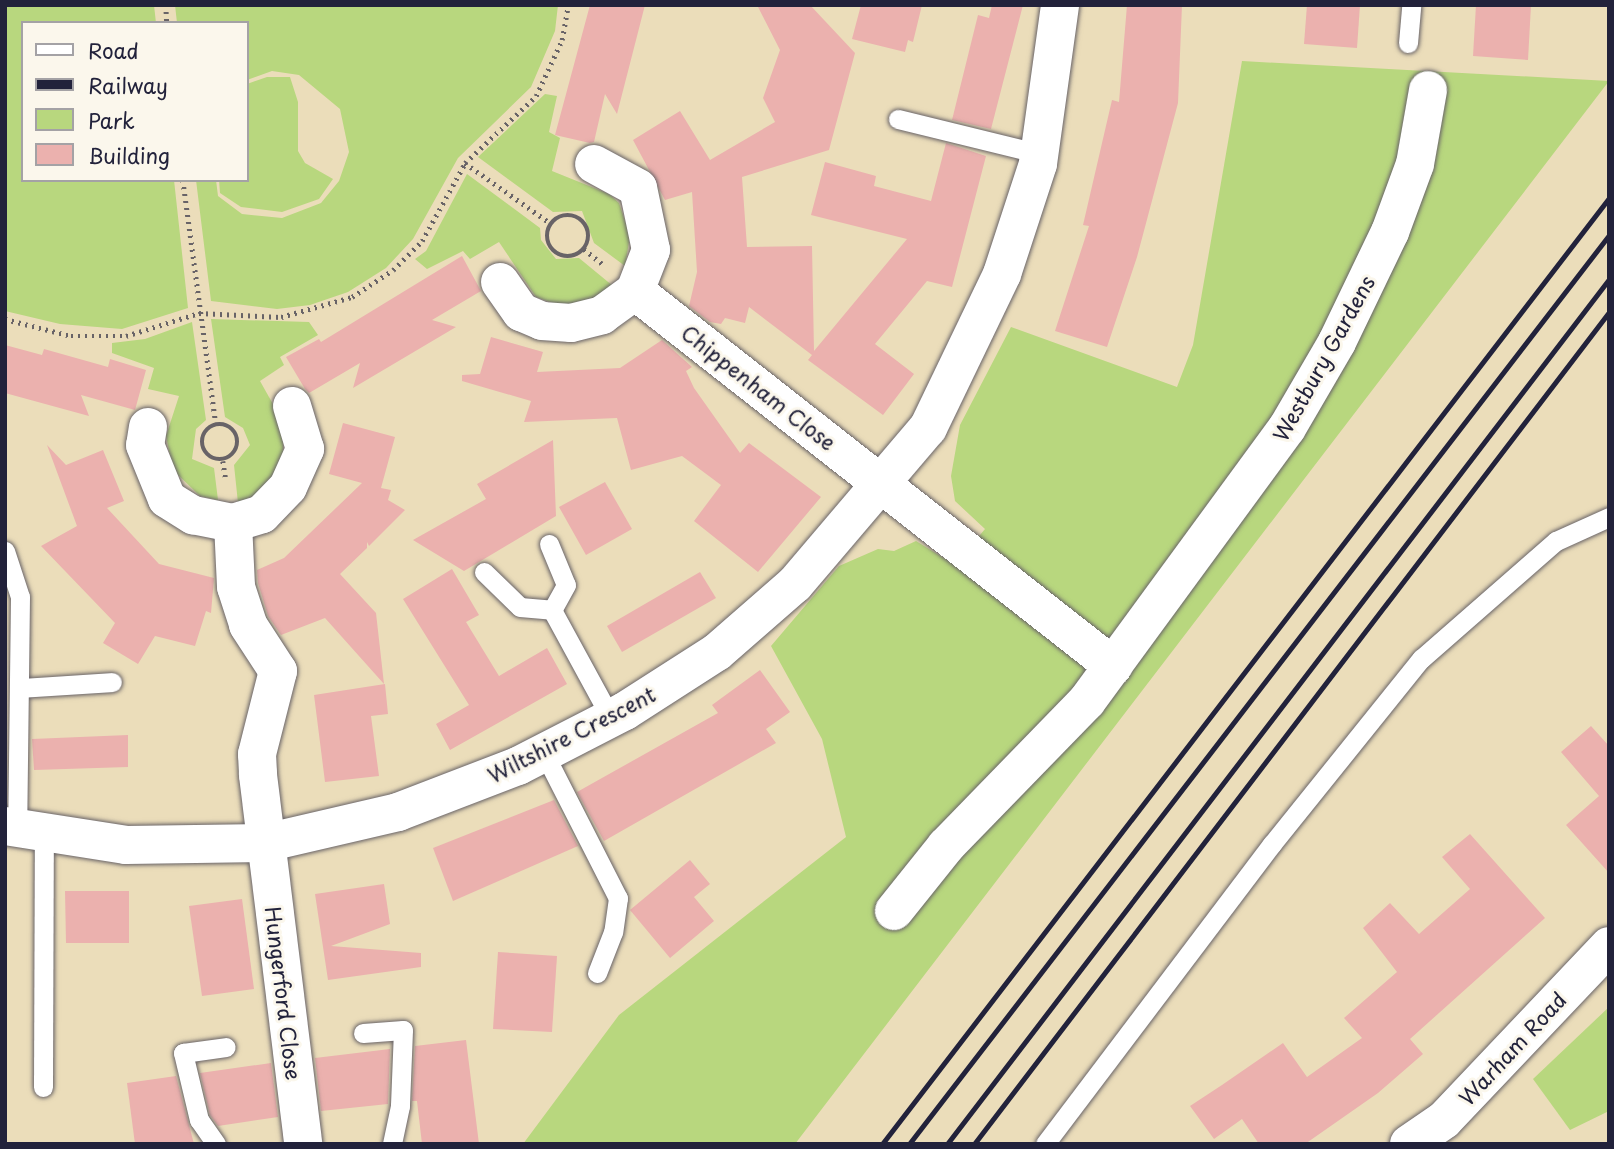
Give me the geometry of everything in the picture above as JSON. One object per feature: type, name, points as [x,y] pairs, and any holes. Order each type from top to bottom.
[{"type":"street","name":"Wiltshire Crescent","points":[[22,829],[126,845],[265,843],[398,812],[544,752],[611,718],[716,652],[795,584],[928,428],[971,347],[1002,274],[1040,154],[1060,5]]},
{"type":"street","name":"Westbury Gardens","points":[[894,911],[946,846],[1060,732],[1113,666],[1259,471],[1314,384],[1404,198],[1428,90]]},
{"type":"street","points":[[500,282],[521,312],[542,321],[571,323],[602,315],[635,291],[651,250],[638,187],[594,164]]},
{"type":"street","name":"Chippenham Close","points":[[635,291],[883,483]]},
{"type":"street","points":[[148,427],[145,444],[167,499],[193,515],[233,523],[262,514],[288,487],[305,449],[292,406]]},
{"type":"street","points":[[883,483],[1113,666]]},
{"type":"street","name":"Hungerford Close","points":[[233,523],[236,587],[248,625],[278,671],[257,754],[265,843],[303,1144]]},
{"type":"street","name":"Warham Road","points":[[1409,1144],[1444,1120],[1609,946]]},
{"type":"lane","points":[[1408,43],[1411,5]]},
{"type":"lane","points":[[898,119],[1040,154]]},
{"type":"lane","points":[[1045,1144],[1272,844],[1421,659],[1556,541],[1609,517]]},
{"type":"lane","points":[[549,544],[566,585],[552,610]]},
{"type":"lane","points":[[5,551],[20,597],[22,829],[43,1087]]},
{"type":"lane","points":[[484,572],[520,607],[552,610]]},
{"type":"lane","points":[[552,610],[611,718]]},
{"type":"lane","points":[[20,688],[112,682]]},
{"type":"lane","points":[[544,752],[618,898],[613,932],[597,973]]},
{"type":"lane","points":[[363,1033],[404,1030],[400,1106],[392,1144]]},
{"type":"lane","points":[[216,1144],[199,1120],[183,1053],[226,1047]]},
{"type":"path","points":[[5,319],[71,336],[126,335],[199,313],[281,317],[352,297],[393,270],[422,241],[465,163],[536,96],[562,40],[568,5]]},
{"type":"path","points":[[465,163],[550,223]]},
{"type":"path","points":[[183,182],[216,424]]},
{"type":"path","points":[[568,214],[581,219],[589,237],[584,249],[572,257],[558,254],[546,237],[550,223],[568,214]]},
{"type":"path","points":[[216,424],[233,429],[239,439],[233,455],[223,461],[211,458],[203,448],[206,431],[216,424]]},
{"type":"green space","points":[[5,5],[154,5],[156,21],[21,21],[21,182],[174,182],[188,308],[122,329],[60,324],[5,311]]},
{"type":"green space","points":[[175,5],[558,5],[555,31],[531,87],[458,158],[413,239],[386,268],[348,292],[310,305],[277,309],[211,301],[196,182],[216,182],[218,196],[242,214],[282,218],[321,203],[339,181],[349,152],[340,109],[299,75],[272,71],[248,80],[248,21],[177,21]]},
{"type":"green space","points":[[1242,61],[1609,81],[795,1144],[523,1144],[619,1015],[846,837],[822,739],[771,646],[839,566],[878,549],[894,551],[916,541],[955,565],[985,529],[955,501],[951,476],[960,425],[1011,327],[1177,387],[1193,345]]},
{"type":"green space","points":[[267,77],[290,77],[298,102],[298,151],[305,163],[333,179],[319,199],[282,212],[241,207],[220,193],[219,182],[248,182],[248,84]]},
{"type":"green space","points":[[545,94],[557,96],[549,132],[560,138],[552,171],[609,194],[619,203],[630,236],[625,266],[594,243],[582,211],[553,212],[478,157]]},
{"type":"green space","points":[[467,174],[540,228],[541,240],[556,259],[579,258],[613,286],[599,298],[573,305],[553,303],[536,297],[499,242],[470,259],[463,251],[427,269],[415,259],[426,251]]},
{"type":"green space","points":[[211,319],[309,322],[318,335],[280,357],[284,365],[260,381],[283,422],[283,466],[262,492],[238,503],[234,465],[250,445],[243,428],[225,417]]},
{"type":"green space","points":[[192,322],[206,420],[196,429],[192,459],[214,468],[218,500],[200,496],[173,470],[166,436],[179,396],[148,389],[154,368],[112,353],[112,343],[145,339]]},
{"type":"green space","points":[[1609,1007],[1609,1111],[1570,1130],[1533,1079]]},
{"type":"building","points":[[590,5],[645,5],[617,114],[605,94],[594,142],[590,143],[555,135]]},
{"type":"building","points":[[757,5],[810,5],[855,53],[829,150],[742,177],[747,247],[812,246],[814,351],[907,239],[811,215],[825,162],[876,176],[874,186],[931,201],[946,143],[986,156],[952,287],[927,281],[875,344],[914,374],[883,415],[808,360],[812,355],[749,307],[745,323],[725,318],[721,324],[710,322],[689,306],[697,272],[692,192],[665,200],[633,140],[680,111],[710,160],[775,122],[763,98],[780,50]]},
{"type":"building","points":[[861,5],[922,5],[913,42],[908,40],[905,52],[852,39]]},
{"type":"building","points":[[992,5],[1023,5],[991,129],[952,120],[978,15],[989,18]]},
{"type":"building","points":[[1127,5],[1182,5],[1178,103],[1137,257],[1107,347],[1055,331],[1089,226],[1083,225],[1112,100],[1119,102]]},
{"type":"building","points":[[1307,5],[1360,5],[1357,48],[1304,44]]},
{"type":"building","points":[[1476,5],[1531,5],[1528,60],[1473,56]]},
{"type":"building","points":[[462,256],[481,291],[432,320],[456,327],[353,388],[360,363],[309,393],[305,389],[286,357],[319,339],[321,342]]},
{"type":"building","points":[[491,337],[543,352],[537,372],[620,368],[662,340],[692,367],[686,371],[694,388],[740,453],[749,443],[821,497],[758,572],[694,521],[721,485],[682,456],[631,470],[617,418],[524,422],[531,401],[462,381],[462,375],[480,374]]},
{"type":"building","points":[[5,345],[42,355],[44,349],[108,367],[110,359],[146,370],[135,410],[81,395],[89,416],[5,393]]},
{"type":"building","points":[[343,423],[395,437],[381,488],[391,490],[388,500],[405,510],[369,546],[367,542],[367,548],[340,574],[376,613],[384,684],[325,618],[281,635],[268,616],[258,583],[257,570],[284,558],[362,483],[329,474]]},
{"type":"building","points":[[553,440],[556,516],[464,571],[413,540],[486,499],[477,484]]},
{"type":"building","points":[[47,445],[66,465],[103,450],[124,501],[107,508],[159,564],[214,578],[211,613],[206,611],[195,646],[155,636],[138,664],[103,643],[115,623],[41,546],[77,526]]},
{"type":"building","points":[[605,482],[632,529],[586,555],[559,507]]},
{"type":"building","points":[[452,569],[479,615],[466,622],[499,676],[547,648],[567,684],[450,750],[436,724],[469,705],[403,599]]},
{"type":"building","points":[[700,572],[716,598],[622,652],[607,626]]},
{"type":"building","points":[[760,670],[790,712],[766,729],[776,743],[604,841],[577,792],[718,713],[712,705]]},
{"type":"building","points":[[385,684],[388,714],[371,716],[379,776],[325,782],[314,695]]},
{"type":"building","points":[[1591,726],[1609,746],[1609,873],[1566,825],[1599,796],[1561,752]]},
{"type":"building","points":[[128,735],[128,767],[34,770],[32,739]]},
{"type":"building","points":[[554,800],[578,846],[453,901],[433,848]]},
{"type":"building","points":[[1470,834],[1545,918],[1410,1039],[1423,1054],[1378,1093],[1305,1144],[1259,1144],[1242,1119],[1214,1139],[1190,1106],[1283,1043],[1307,1077],[1362,1038],[1344,1018],[1397,972],[1363,928],[1390,903],[1419,934],[1470,889],[1442,857]]},
{"type":"building","points":[[690,860],[710,884],[694,897],[714,921],[670,958],[630,910]]},
{"type":"building","points":[[384,884],[390,924],[331,946],[421,953],[421,967],[328,980],[315,894]]},
{"type":"building","points":[[65,891],[129,891],[129,943],[66,943]]},
{"type":"building","points":[[242,899],[254,989],[202,996],[189,906]]},
{"type":"building","points":[[498,952],[557,956],[552,1032],[493,1029]]},
{"type":"building","points":[[466,1040],[479,1144],[422,1144],[417,1101],[412,1101],[415,1046]]},
{"type":"building","points":[[390,1049],[388,1104],[321,1111],[315,1058]]},
{"type":"building","points":[[271,1063],[278,1117],[218,1126],[210,1115],[200,1073]]},
{"type":"building","points":[[176,1076],[194,1144],[135,1144],[127,1083]]},
{"type":"railway","points":[[882,1144],[1609,198]]},
{"type":"railway","points":[[909,1144],[1609,235]]},
{"type":"railway","points":[[947,1144],[1609,279]]},
{"type":"railway","points":[[974,1144],[1609,312]]}]
